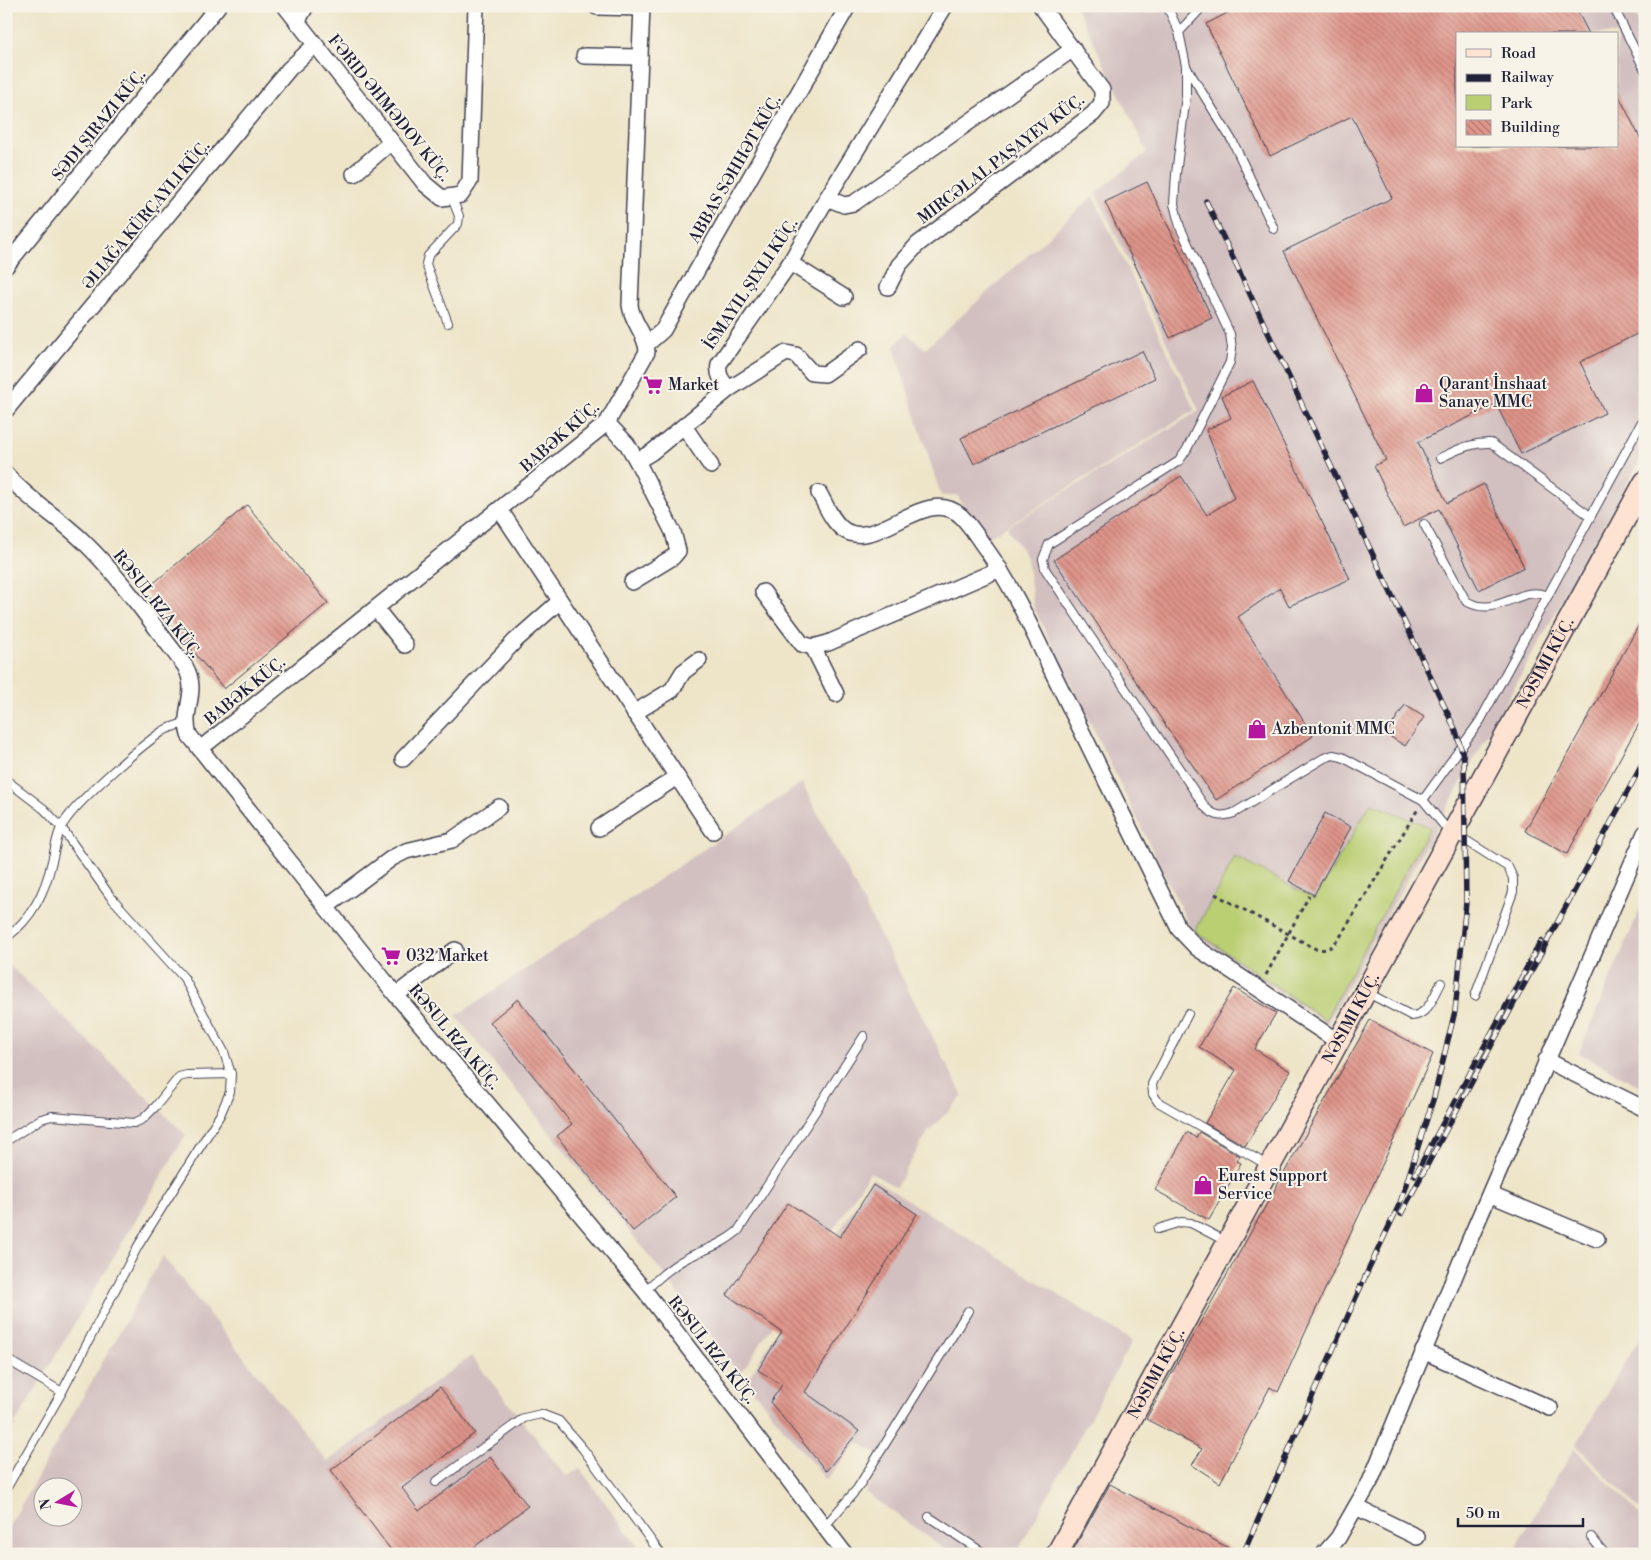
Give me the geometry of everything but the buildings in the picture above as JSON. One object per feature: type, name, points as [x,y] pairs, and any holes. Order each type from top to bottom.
[{"type":"street","name":"SƏDI ŞIRAZI KÜÇ.","points":[[6,266],[218,6]]},
{"type":"street","name":"FƏRID ƏHMƏDOV KÜÇ.","points":[[285,6],[433,193],[442,198],[452,198]]},
{"type":"street","points":[[297,22],[306,6]]},
{"type":"street","points":[[452,198],[460,196],[470,181],[476,6]]},
{"type":"street","name":"ABBAS SƏHHƏT KÜÇ.","points":[[647,344],[663,330],[848,6]]},
{"type":"street","points":[[729,389],[717,371],[718,364],[790,263],[827,198],[945,6]]},
{"type":"street","name":"MIRCƏLAL PAŞAYEV KÜÇ.","points":[[888,287],[898,265],[918,244],[1098,109],[1102,103],[1102,90],[1041,6]]},
{"type":"street","points":[[597,7],[642,7],[630,304],[633,319],[647,344]]},
{"type":"street","points":[[6,410],[289,70],[315,45]]},
{"type":"street","points":[[827,198],[844,205],[854,203],[1073,49]]},
{"type":"street","points":[[584,56],[640,57]]},
{"type":"street","points":[[354,174],[391,142]]},
{"type":"street","points":[[790,263],[844,297]]},
{"type":"street","name":"BABƏK KÜÇ.","points":[[200,749],[607,423],[644,360],[647,344]]},
{"type":"street","points":[[636,461],[652,452],[729,389],[786,353],[796,355],[812,373],[825,374],[860,349]]},
{"type":"street","points":[[607,423],[627,444],[673,532],[678,551],[673,557],[632,582]]},
{"type":"street","points":[[684,426],[711,466]]},
{"type":"street","name":"RƏSUL RZA KÜÇ.","points":[[6,474],[31,500],[84,541],[186,666],[193,688],[185,723],[189,736],[396,995],[645,1291],[825,1526],[844,1554]]},
{"type":"street","name":"NƏSIMI KÜÇ.","points":[[1057,1554],[1340,1043],[1452,832],[1645,482]]},
{"type":"street","points":[[819,493],[837,524],[846,532],[858,534],[871,532],[928,508],[950,510],[959,514],[970,526],[1013,591],[1179,929],[1197,948],[1340,1043]]},
{"type":"street","points":[[500,510],[713,831]]},
{"type":"street","points":[[763,592],[802,644],[813,647],[837,639],[1000,570]]},
{"type":"street","points":[[403,759],[516,640],[560,601]]},
{"type":"street","points":[[376,609],[405,645]]},
{"type":"street","points":[[813,647],[836,694]]},
{"type":"street","points":[[634,713],[672,690],[683,672],[699,660]]},
{"type":"street","points":[[599,828],[677,777]]},
{"type":"street","points":[[326,907],[406,851],[452,840],[499,807]]},
{"type":"street","points":[[1324,1554],[1338,1538],[1370,1482],[1546,1060],[1645,833]]},
{"type":"street","points":[[396,995],[454,950]]},
{"type":"street","points":[[1546,1060],[1645,1110]]},
{"type":"street","points":[[1491,1195],[1597,1239]]},
{"type":"street","points":[[1424,1351],[1550,1408]]},
{"type":"street","points":[[1356,1507],[1417,1537]]},
{"type":"lane","points":[[1167,6],[1179,32],[1186,66],[1186,96],[1174,204],[1180,227],[1230,334],[1232,348],[1230,362],[1187,449],[1179,460],[1049,544],[1043,559],[1045,568],[1205,807],[1212,814],[1222,816],[1234,813],[1324,758],[1333,755],[1342,757],[1423,800],[1452,832],[1508,867],[1513,878],[1513,892],[1475,996]]},
{"type":"lane","points":[[1179,32],[1203,6]]},
{"type":"lane","points":[[1613,6],[1645,70]]},
{"type":"lane","points":[[1186,66],[1233,142],[1274,229]]},
{"type":"lane","points":[[448,323],[426,264],[428,256],[458,224],[458,216],[452,198]]},
{"type":"lane","points":[[1423,800],[1480,721],[1645,416]]},
{"type":"lane","points":[[1440,458],[1478,442],[1490,443],[1590,516]]},
{"type":"lane","points":[[1424,524],[1466,600],[1477,607],[1487,608],[1525,595],[1540,593],[1548,596]]},
{"type":"lane","points":[[6,938],[30,916],[41,897],[49,875],[61,827],[78,805],[142,747],[165,729],[185,723]]},
{"type":"lane","points":[[6,780],[44,809],[61,827],[110,896],[184,978],[224,1052],[231,1074],[230,1092],[220,1115],[138,1246],[62,1392],[6,1489]]},
{"type":"lane","points":[[1366,992],[1412,1016],[1418,1016],[1424,1013],[1441,983]]},
{"type":"lane","points":[[1188,1014],[1152,1084],[1153,1094],[1158,1102],[1271,1167]]},
{"type":"lane","points":[[645,1291],[663,1273],[723,1243],[738,1231],[864,1036]]},
{"type":"lane","points":[[6,1141],[41,1119],[52,1116],[134,1123],[143,1119],[156,1106],[179,1077],[187,1075],[231,1074]]},
{"type":"lane","points":[[1158,1229],[1181,1222],[1191,1223],[1228,1243]]},
{"type":"lane","points":[[825,1526],[857,1489],[968,1311]]},
{"type":"lane","points":[[6,1359],[62,1392]]},
{"type":"lane","points":[[436,1482],[524,1418],[541,1414],[559,1421],[583,1449],[661,1554]]},
{"type":"lane","points":[[929,1517],[985,1554]]},
{"type":"lane","points":[[1591,1537],[1605,1554]]},
{"type":"path","points":[[1216,894],[1316,949],[1325,951],[1332,948],[1423,800]]},
{"type":"path","points":[[1258,989],[1309,896]]},
{"type":"shaded area","points":[[1076,6],[1630,6],[1645,34],[1645,452],[1327,1024],[1193,933],[1034,608],[1027,559],[1007,527],[1199,411],[1096,193],[1147,152]]},
{"type":"shaded area","points":[[1093,196],[1195,410],[984,540],[957,495],[941,496],[894,347],[906,333],[925,349]]},
{"type":"shaded area","points":[[802,783],[963,1096],[928,1132],[896,1187],[870,1172],[740,1375],[663,1273],[456,1016]]},
{"type":"shaded area","points":[[1645,897],[1645,1089],[1579,1053]]},
{"type":"shaded area","points":[[6,962],[186,1135],[6,1439]]},
{"type":"shaded area","points":[[872,1178],[1132,1341],[1016,1554],[952,1554],[865,1492],[885,1460],[858,1442],[826,1480],[746,1382]]},
{"type":"shaded area","points":[[163,1256],[327,1462],[471,1356],[566,1476],[580,1469],[643,1554],[6,1554],[6,1532],[32,1486],[32,1528],[82,1528],[82,1478],[37,1478]]},
{"type":"shaded area","points":[[1645,1330],[1645,1515],[1576,1445]]},
{"type":"shaded area","points":[[1574,1448],[1645,1520],[1645,1554],[1512,1554]]},
{"type":"green space","points":[[1371,803],[1430,827],[1325,1020],[1195,931],[1235,857],[1315,899]]},
{"type":"railway","points":[[1206,201],[1456,731],[1464,759],[1466,902],[1455,1011],[1434,1097],[1400,1203],[1358,1292]]},
{"type":"railway","points":[[1401,1214],[1645,759]]},
{"type":"railway","points":[[1415,1175],[1541,941]]},
{"type":"railway","points":[[1243,1554],[1361,1286]]},
{"type":"place","name":"Market","points":[[653,385]]},
{"type":"place","name":"Qarant İnshaat Sanaye MMC","points":[[1424,393]]},
{"type":"place","name":"Azbentonit MMC","points":[[1257,729]]},
{"type":"place","name":"032 Market","points":[[391,956]]},
{"type":"place","name":"Eurest Support Service","points":[[1203,1185]]}]
